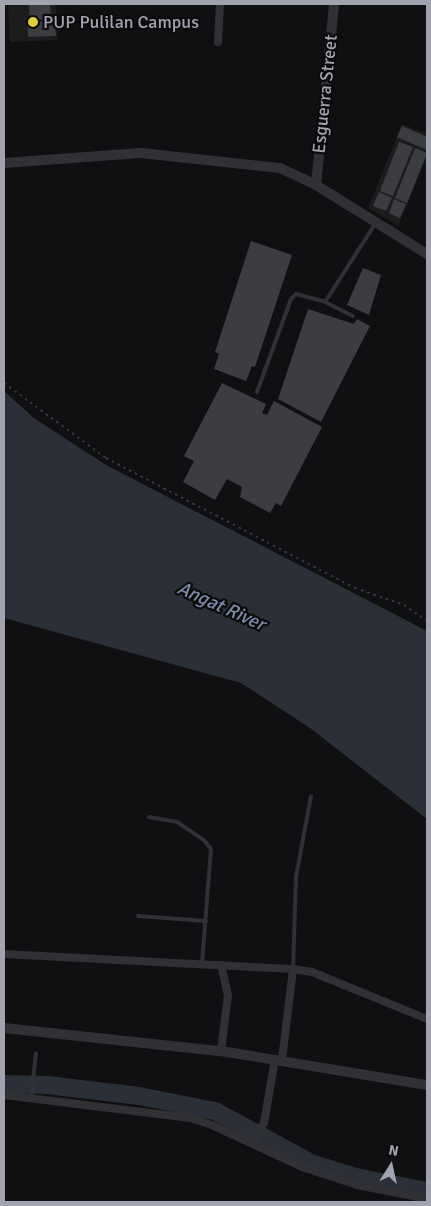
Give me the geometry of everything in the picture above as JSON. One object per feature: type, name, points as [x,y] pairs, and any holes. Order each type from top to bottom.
[{"type":"street","points":[[218,42],[220,4]]},
{"type":"street","name":"Esguerra Street","points":[[316,185],[334,4]]},
{"type":"street","points":[[4,163],[141,153],[280,168],[316,185],[427,254]]},
{"type":"street","points":[[4,954],[293,969],[312,972],[427,1019]]},
{"type":"street","points":[[221,1052],[228,995],[222,965]]},
{"type":"street","points":[[255,1141],[264,1123],[279,1060],[293,969]]},
{"type":"street","points":[[4,1028],[221,1052],[427,1085]]},
{"type":"street","points":[[4,1095],[190,1118],[255,1141],[302,1167],[357,1185],[427,1199]]},
{"type":"lane","points":[[324,302],[376,223]]},
{"type":"lane","points":[[257,392],[291,299],[296,294],[324,302],[353,316]]},
{"type":"lane","points":[[293,969],[296,877],[311,796]]},
{"type":"lane","points":[[149,817],[177,822],[204,840],[211,849],[202,964]]},
{"type":"lane","points":[[138,916],[206,921]]},
{"type":"lane","points":[[31,1098],[36,1053]]},
{"type":"path","points":[[4,383],[106,458],[355,588],[404,605],[427,621]]},
{"type":"shaded area","name":"PUP Pulilan Campus","points":[[8,4],[56,4],[58,40],[10,42]]},
{"type":"shaded area","points":[[402,124],[427,134],[427,157],[398,226],[368,208]]},
{"type":"water","name":"Angat River","points":[[4,391],[34,418],[106,465],[427,631],[427,819],[310,728],[241,683],[4,618]]},
{"type":"building","points":[[29,4],[50,4],[51,19],[30,20]]},
{"type":"building","points":[[55,21],[56,36],[28,37],[27,22]]},
{"type":"building","points":[[402,126],[427,137],[427,150],[397,137]]},
{"type":"building","points":[[399,142],[413,147],[393,196],[380,191]]},
{"type":"building","points":[[415,148],[427,153],[407,203],[395,198]]},
{"type":"building","points":[[379,192],[392,198],[386,211],[373,206]]},
{"type":"building","points":[[394,199],[406,204],[400,218],[389,213]]},
{"type":"building","points":[[251,241],[292,255],[255,367],[252,366],[246,381],[214,369],[219,354],[215,352]]},
{"type":"building","points":[[363,268],[381,275],[369,315],[347,305]]},
{"type":"building","points":[[308,309],[354,324],[357,319],[370,326],[321,422],[278,399]]},
{"type":"building","points":[[222,383],[266,404],[262,413],[267,415],[274,401],[322,427],[281,506],[276,503],[270,513],[240,497],[242,487],[227,479],[215,500],[183,482],[194,461],[184,456]]},
{"type":"waterway","points":[[4,1084],[47,1085],[139,1096],[215,1111],[311,1163],[356,1177],[427,1191]]},
{"type":"place","name":"PUP Pulilan Campus","points":[[33,22]]}]
